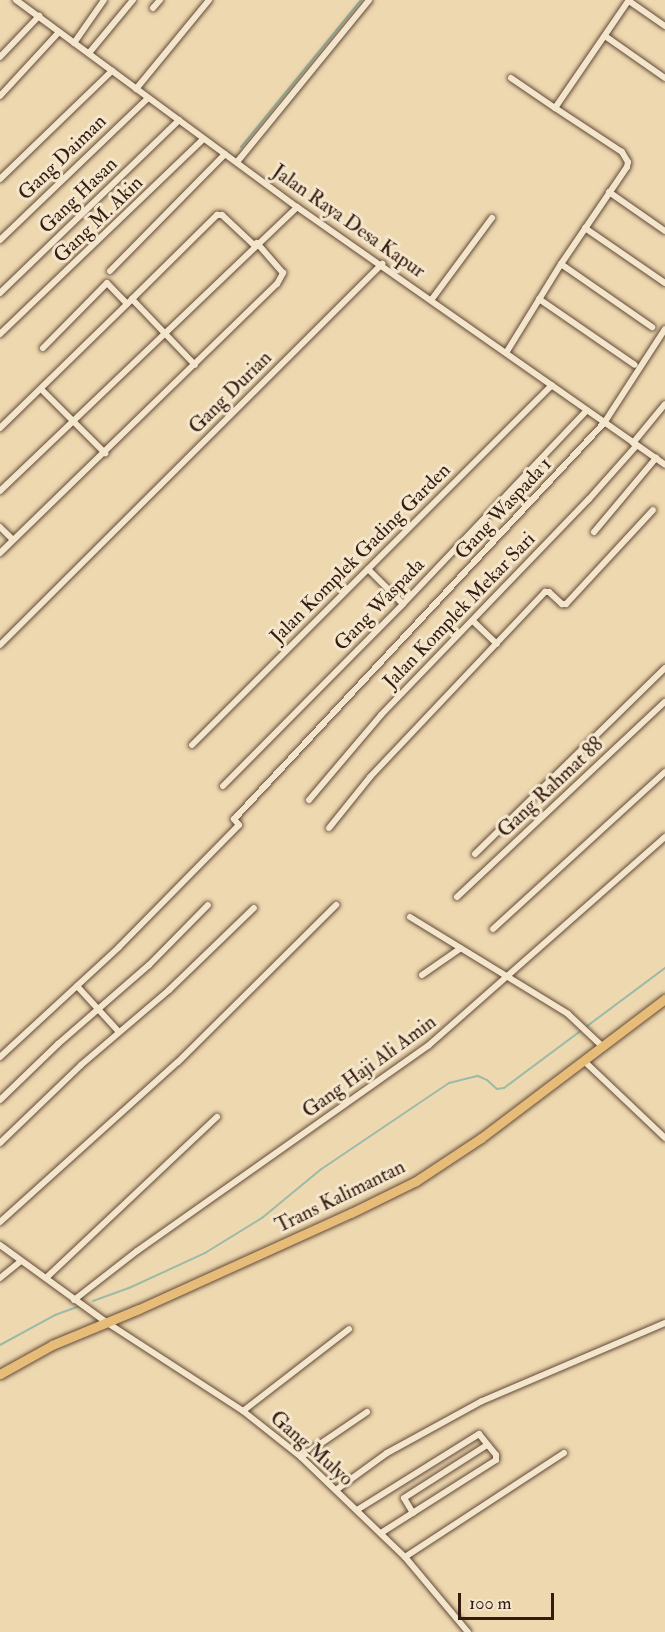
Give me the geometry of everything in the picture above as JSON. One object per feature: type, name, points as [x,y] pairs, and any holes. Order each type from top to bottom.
[{"type":"highway","name":"Trans Kalimantan","points":[[0,1374],[52,1345],[351,1213],[416,1180],[481,1138],[665,999]]},
{"type":"street","name":"Jalan Raya Desa Kapur","points":[[16,0],[202,139],[665,465]]},
{"type":"street","points":[[88,53],[133,0]]},
{"type":"street","points":[[153,8],[160,0]]},
{"type":"street","points":[[136,89],[209,0]]},
{"type":"street","points":[[237,162],[369,0]]},
{"type":"street","points":[[555,108],[629,0],[665,26]]},
{"type":"street","points":[[74,43],[101,1]]},
{"type":"street","points":[[0,57],[39,16]]},
{"type":"street","points":[[0,96],[59,32]]},
{"type":"street","points":[[605,36],[665,78]]},
{"type":"street","points":[[0,179],[112,71]]},
{"type":"street","points":[[506,353],[561,264],[627,167],[626,156],[511,78]]},
{"type":"street","name":"Gang Daiman","points":[[0,240],[148,98]]},
{"type":"street","name":"Gang Hasan","points":[[0,293],[179,120]]},
{"type":"street","name":"Gang M. Akin","points":[[0,334],[202,139]]},
{"type":"street","points":[[110,271],[225,154]]},
{"type":"street","points":[[609,192],[665,231]]},
{"type":"street","points":[[0,491],[255,244],[297,207]]},
{"type":"street","points":[[0,428],[217,215],[222,214],[282,271],[284,276],[0,554]]},
{"type":"street","points":[[432,299],[492,218]]},
{"type":"street","points":[[585,228],[665,283]]},
{"type":"street","name":"Gang Durian","points":[[0,645],[382,264]]},
{"type":"street","points":[[561,264],[652,327]]},
{"type":"street","points":[[43,348],[107,283],[165,333],[195,365]]},
{"type":"street","points":[[539,299],[635,365]]},
{"type":"street","name":"Gang Waspada 1","points":[[77,986],[210,855],[238,825],[234,819],[604,423],[665,329]]},
{"type":"street","name":"Jalan Komplek Gading Garden","points":[[192,745],[552,385]]},
{"type":"street","points":[[40,389],[105,453]]},
{"type":"street","name":"Jalan Komplek Mekar Sari","points":[[309,800],[381,715],[473,621],[635,444],[665,404]]},
{"type":"street","name":"Gang Waspada","points":[[223,786],[403,604],[587,410]]},
{"type":"street","points":[[594,532],[656,458]]},
{"type":"street","points":[[329,828],[370,777],[545,592],[549,592],[562,604],[566,604],[653,510]]},
{"type":"street","points":[[0,527],[13,540]]},
{"type":"street","points":[[368,569],[403,604]]},
{"type":"street","points":[[473,621],[497,644]]},
{"type":"street","points":[[475,854],[665,668]]},
{"type":"street","name":"Gang Rahmat 88","points":[[457,897],[665,702]]},
{"type":"street","points":[[493,928],[665,772]]},
{"type":"street","name":"Gang Haji Ali Amin","points":[[76,1302],[137,1251],[429,1045],[665,837]]},
{"type":"street","points":[[0,1100],[149,965],[207,905]]},
{"type":"street","points":[[0,1222],[194,1047],[336,905]]},
{"type":"street","points":[[0,1143],[81,1065],[169,990],[254,908]]},
{"type":"street","points":[[410,917],[508,977],[586,1029],[602,1046]]},
{"type":"street","points":[[422,975],[461,948]]},
{"type":"street","points":[[0,1057],[77,986],[119,1032]]},
{"type":"street","points":[[584,1061],[665,1138]]},
{"type":"street","points":[[46,1278],[217,1117]]},
{"type":"street","name":"Gang Mulyo","points":[[0,1245],[76,1302],[243,1411],[301,1457],[405,1557],[468,1632]]},
{"type":"street","points":[[0,1278],[21,1261]]},
{"type":"street","points":[[336,1490],[387,1453],[482,1401],[665,1323]]},
{"type":"street","points":[[243,1411],[349,1329]]},
{"type":"street","points":[[301,1457],[367,1412]]},
{"type":"street","points":[[357,1510],[476,1434],[496,1455],[496,1460],[381,1533]]},
{"type":"street","points":[[413,1513],[404,1498],[487,1445]]},
{"type":"street","points":[[405,1557],[564,1453]]},
{"type":"waterway","points":[[241,147],[361,0]]},
{"type":"waterway","points":[[93,1301],[129,1288],[205,1253],[262,1218],[320,1170],[449,1083],[478,1076],[497,1089],[504,1088],[665,968]]},
{"type":"waterway","points":[[0,1345],[55,1315],[80,1306]]}]
